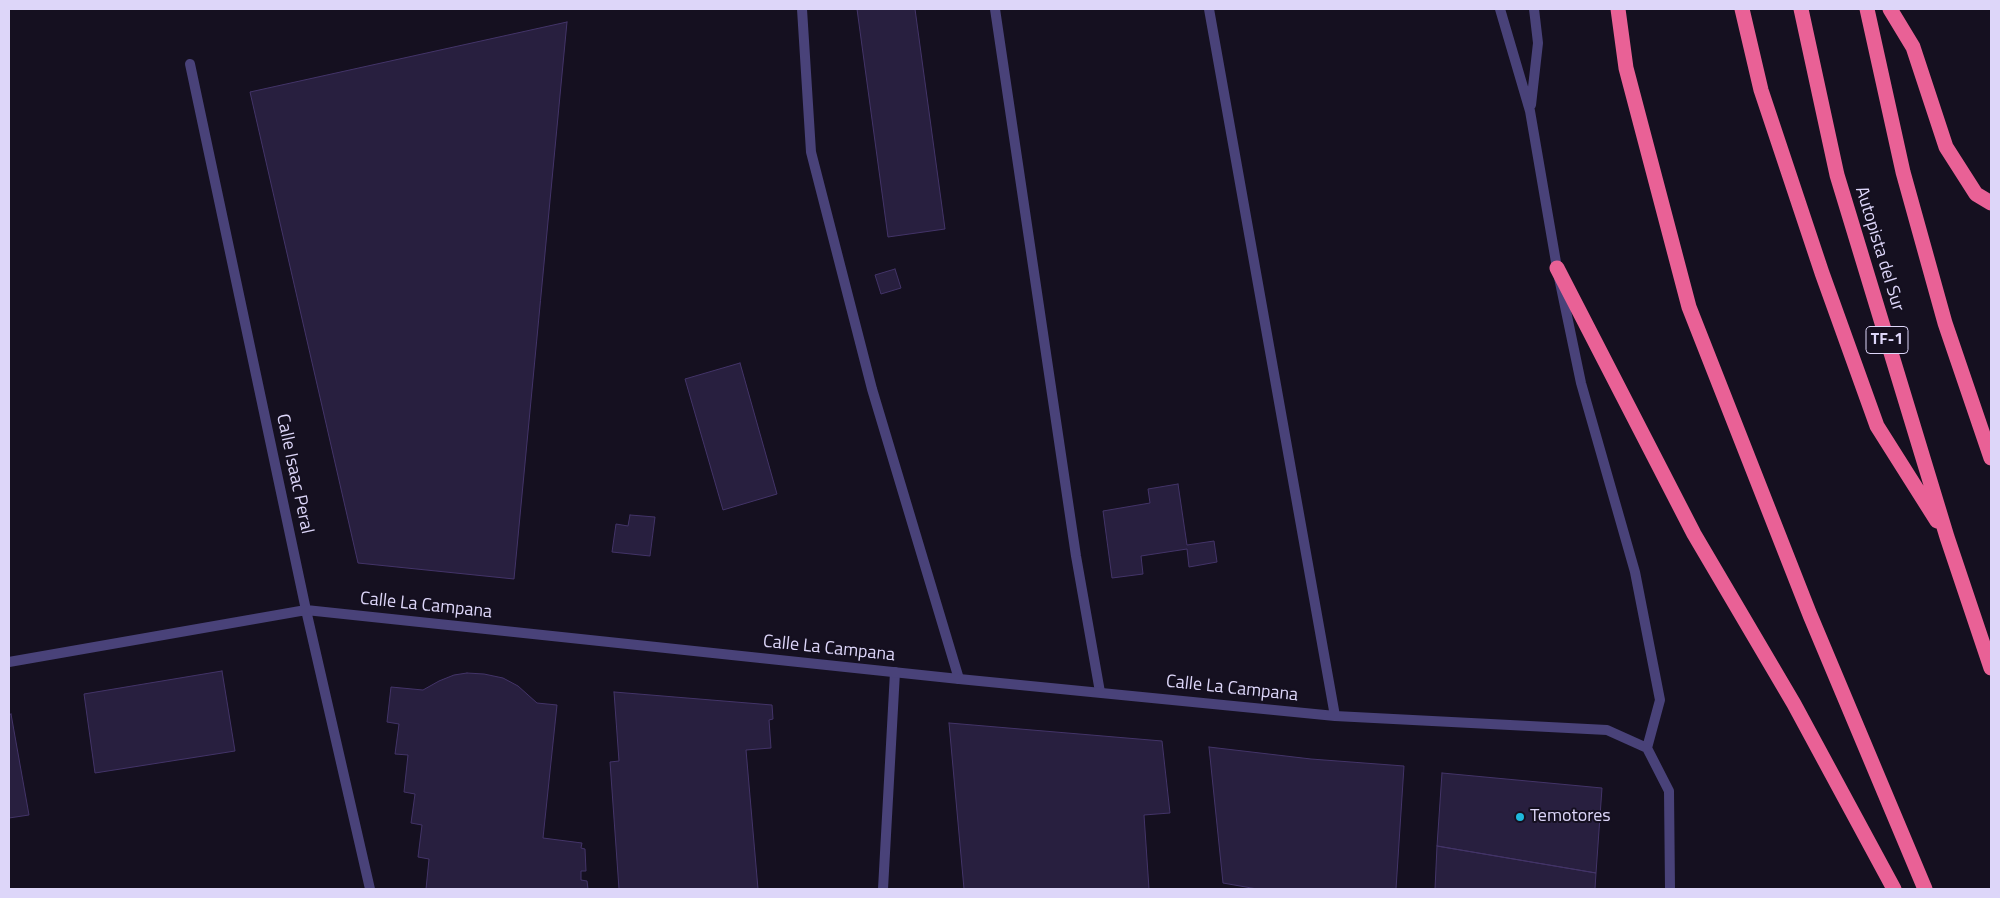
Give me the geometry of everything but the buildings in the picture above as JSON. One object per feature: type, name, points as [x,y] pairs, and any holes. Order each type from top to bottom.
[{"type":"highway","points":[[1618,9],[1626,68],[1689,307],[1810,615],[1925,889]]},
{"type":"highway","points":[[1742,9],[1761,90],[1822,273],[1877,426],[1947,537]]},
{"type":"highway","name":"Autopista del Sur","points":[[1801,9],[1837,175],[1947,537],[1991,668]]},
{"type":"highway","points":[[1867,9],[1903,172],[1945,323],[1991,458]]},
{"type":"highway","points":[[1890,9],[1913,47],[1946,147],[1976,194],[1991,203]]},
{"type":"highway","points":[[1557,268],[1694,534],[1794,704],[1894,889]]},
{"type":"street","points":[[802,9],[811,152],[872,389],[960,679]]},
{"type":"street","points":[[995,9],[1074,546],[1100,692]]},
{"type":"street","points":[[1209,9],[1335,716]]},
{"type":"street","points":[[1500,9],[1530,111],[1557,268],[1581,383],[1635,572],[1660,700],[1647,748],[1669,791],[1670,889]]},
{"type":"street","points":[[1530,111],[1538,43],[1534,9]]},
{"type":"street","name":"Calle Isaac Peral","points":[[190,64],[306,610],[370,889]]},
{"type":"street","name":"Calle La Campana","points":[[9,662],[306,610],[960,679],[1335,716],[1607,730],[1647,748]]},
{"type":"street","points":[[883,889],[895,672]]},
{"type":"place","name":"Temotores","points":[[1520,817]]}]
